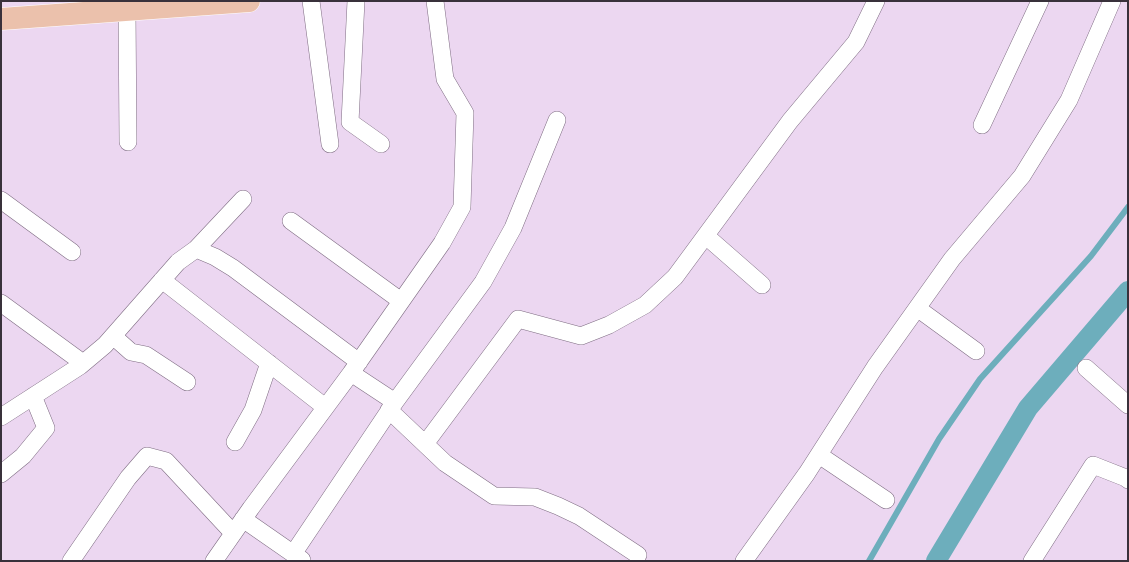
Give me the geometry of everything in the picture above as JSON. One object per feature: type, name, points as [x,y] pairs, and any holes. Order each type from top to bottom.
[{"type":"main road","points":[[1,19],[249,1]]},
{"type":"street","points":[[311,1],[330,144]]},
{"type":"street","points":[[356,1],[350,122],[381,144]]},
{"type":"street","points":[[214,561],[355,367],[442,243],[462,207],[465,113],[445,79],[435,1]]},
{"type":"street","points":[[425,444],[518,319],[580,336],[609,325],[645,305],[675,277],[786,127],[856,42],[876,1]]},
{"type":"street","points":[[982,125],[1040,1]]},
{"type":"street","points":[[744,561],[819,454],[875,367],[917,308],[952,260],[1026,169],[1069,100],[1112,1]]},
{"type":"street","points":[[127,10],[128,142]]},
{"type":"street","points":[[71,561],[128,478],[147,456],[166,461],[238,526],[298,558],[392,406],[482,282],[513,228],[557,120]]},
{"type":"street","points":[[1,417],[83,363],[105,344],[178,262],[196,249],[243,199]]},
{"type":"street","points":[[2,204],[72,252]]},
{"type":"street","points":[[291,221],[401,301]]},
{"type":"street","points":[[706,236],[762,285]]},
{"type":"street","points":[[196,249],[215,257],[233,268],[355,367],[425,444],[445,463],[494,496],[535,497],[579,516],[638,555]]},
{"type":"street","points":[[162,280],[325,407]]},
{"type":"street","points":[[1,303],[83,363]]},
{"type":"street","points":[[917,308],[976,351]]},
{"type":"street","points":[[113,336],[130,352],[146,355],[187,382]]},
{"type":"street","points":[[235,442],[253,410],[269,363]]},
{"type":"street","points":[[1086,368],[1128,405]]},
{"type":"street","points":[[1,474],[23,456],[46,428],[33,396]]},
{"type":"street","points":[[819,454],[886,500]]},
{"type":"street","points":[[1032,561],[1093,466],[1127,478]]},
{"type":"waterway","points":[[869,561],[939,439],[980,379],[1091,256],[1128,207]]},
{"type":"waterway","points":[[936,561],[1028,408],[1128,291]]}]
